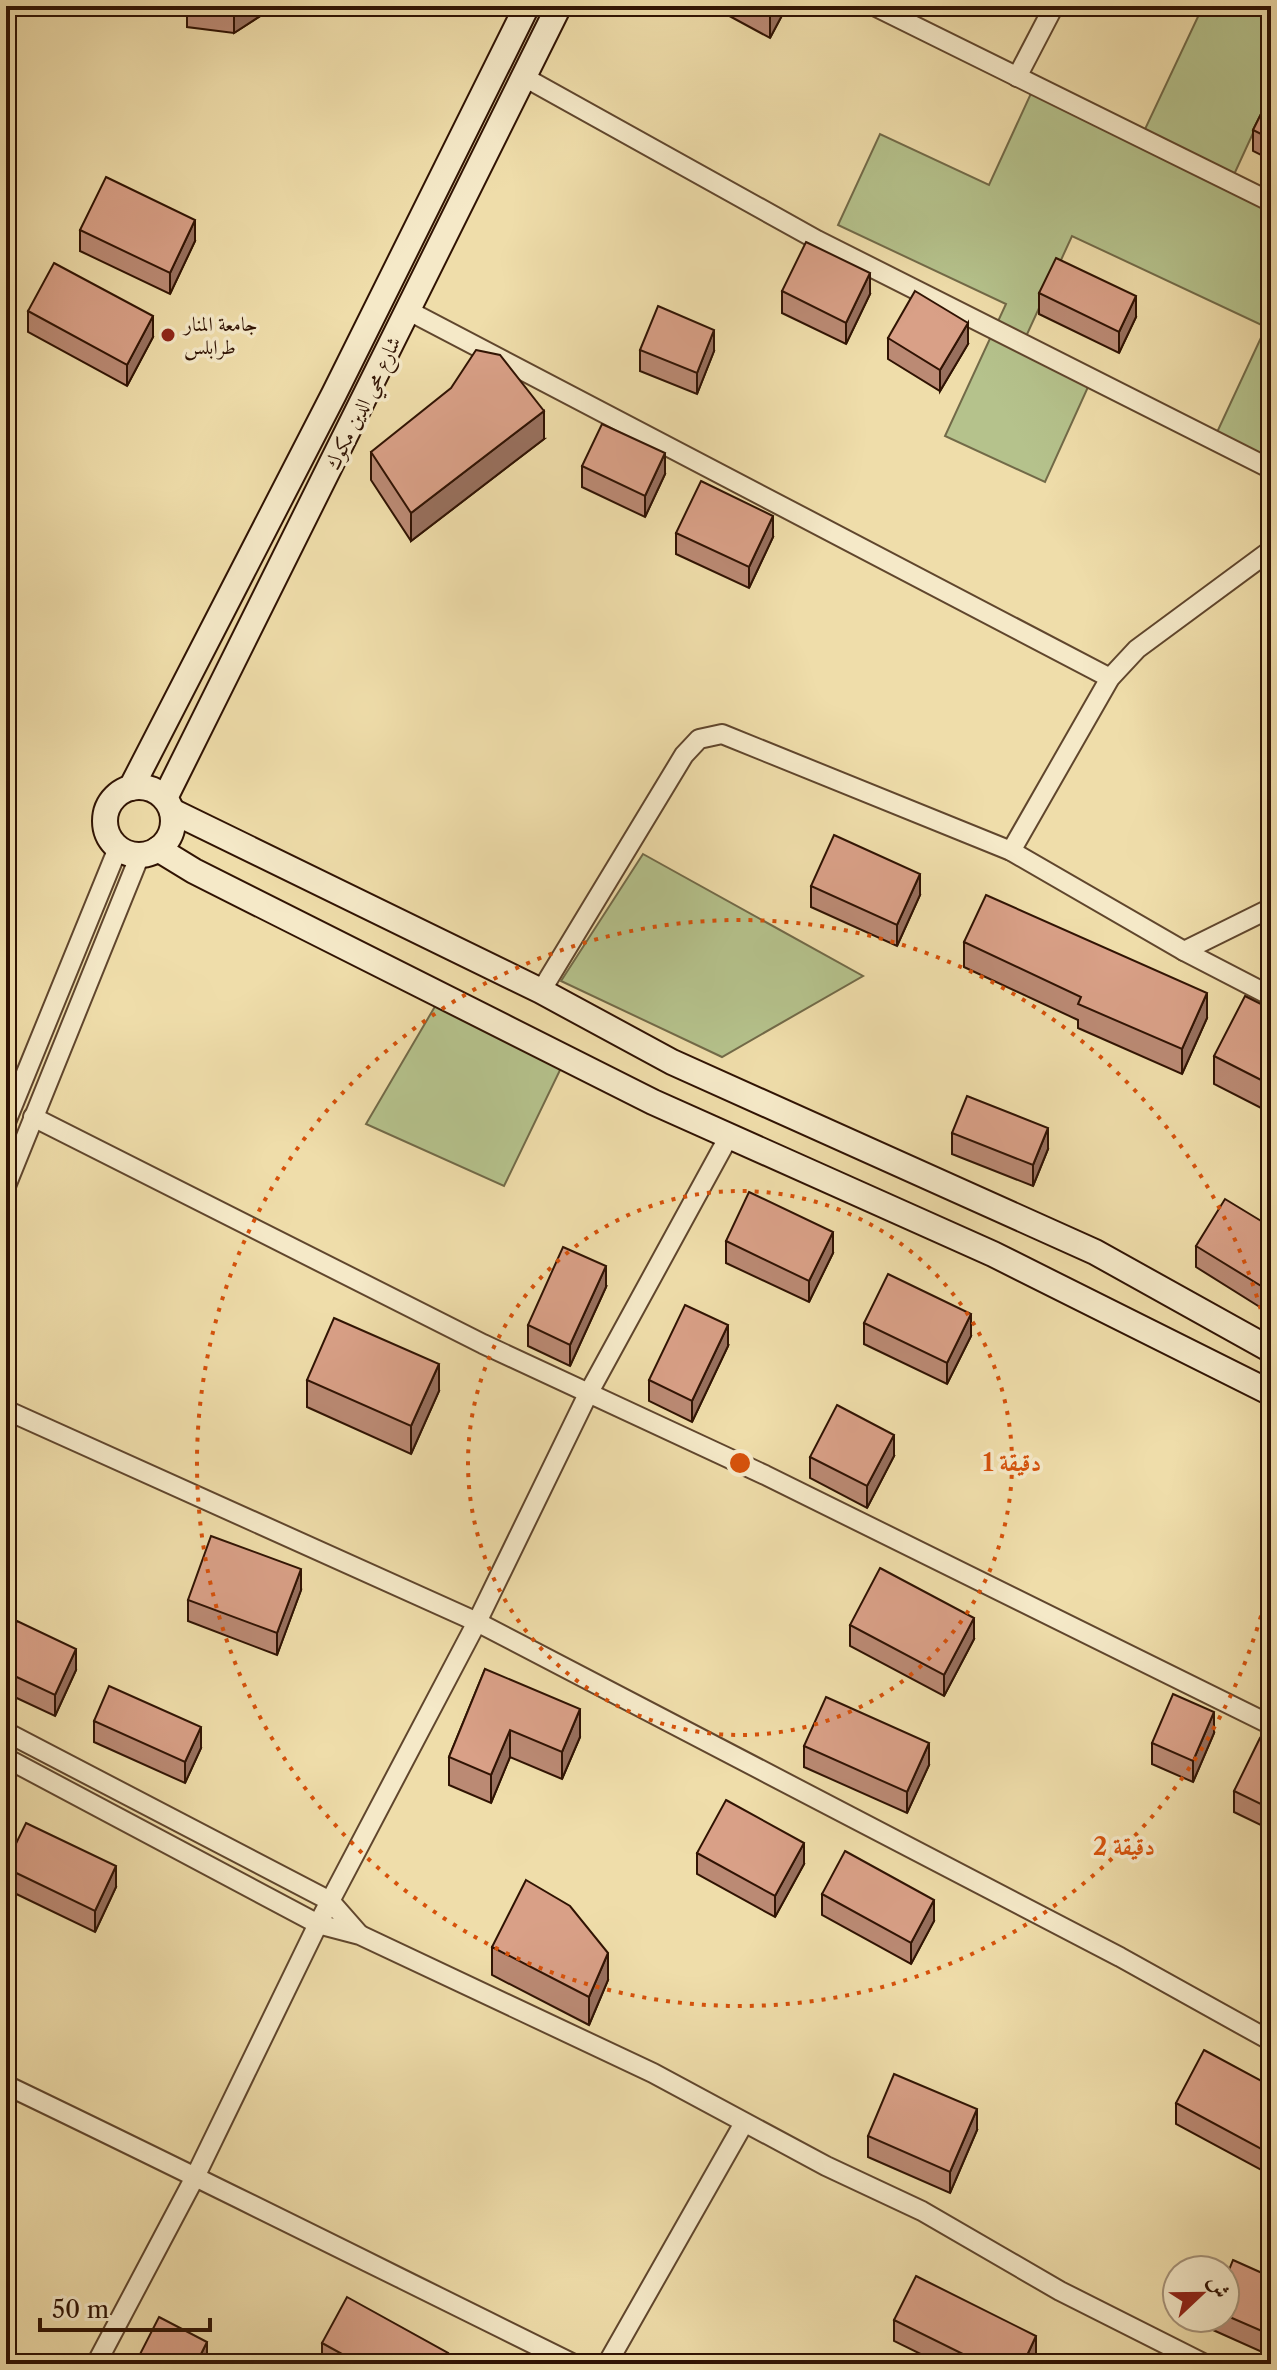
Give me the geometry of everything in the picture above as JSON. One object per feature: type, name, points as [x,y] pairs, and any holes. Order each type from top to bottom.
[{"type":"street","name":"شارع محي الدين مكوك","points":[[131,788],[334,394],[527,6]]},
{"type":"street","name":"شارع محي الدين مكوك","points":[[168,804],[559,6]]},
{"type":"street","points":[[874,6],[1271,202]]},
{"type":"street","points":[[1017,77],[1054,6]]},
{"type":"street","points":[[524,77],[817,240],[1271,469]]},
{"type":"street","points":[[409,311],[1110,678]]},
{"type":"street","points":[[334,394],[361,407]]},
{"type":"street","points":[[1011,851],[1110,678],[1137,649],[1271,550]]},
{"type":"street","points":[[541,991],[684,755],[699,739],[722,734],[1011,851],[1184,951],[1271,996]]},
{"type":"street","points":[[1271,1350],[1081,1245],[672,1062],[541,991],[168,804],[149,788],[131,788],[114,798],[108,809],[107,832],[139,850],[194,871],[728,1138],[1019,1266],[1271,1393]]},
{"type":"street","points":[[6,1122],[139,850],[171,832],[168,804]]},
{"type":"street","points":[[6,1186],[139,850]]},
{"type":"street","points":[[1184,951],[1271,908]]},
{"type":"street","points":[[653,1102],[672,1062]]},
{"type":"street","points":[[33,1117],[469,1337],[765,1475],[1271,1725]]},
{"type":"street","points":[[96,2364],[155,2246],[195,2177],[318,1924],[477,1622],[588,1394],[728,1138]]},
{"type":"street","points":[[6,1410],[477,1622],[1120,1957],[1271,2041]]},
{"type":"street","points":[[6,1732],[330,1901],[360,1935]]},
{"type":"street","points":[[6,1758],[318,1924],[360,1935],[653,2073],[744,2123],[922,2211],[1060,2291],[1205,2364]]},
{"type":"street","points":[[6,2085],[574,2364]]},
{"type":"street","points":[[607,2364],[744,2123]]},
{"type":"green space","points":[[1203,6],[1271,6],[1271,94],[1231,181],[1271,201],[1271,470],[1212,443],[1266,327],[1072,236],[1023,343],[1093,376],[1045,482],[945,436],[1006,304],[838,225],[880,134],[989,185],[1033,89],[1139,142]]},
{"type":"green space","points":[[643,854],[863,976],[722,1057],[561,981]]},
{"type":"green space","points":[[437,1003],[562,1066],[504,1186],[366,1124]]},
{"type":"building","points":[[751,6],[776,6],[770,16]]},
{"type":"building","points":[[1271,94],[1271,139],[1253,130]]},
{"type":"building","points":[[106,177],[195,220],[170,273],[80,230]]},
{"type":"building","points":[[806,242],[870,273],[846,323],[782,291]]},
{"type":"building","points":[[1056,258],[1136,296],[1119,332],[1039,293]]},
{"type":"building","points":[[54,263],[153,316],[127,365],[28,311]]},
{"type":"building","points":[[915,291],[968,323],[940,370],[888,338]]},
{"type":"building","points":[[658,306],[714,330],[697,373],[640,350]]},
{"type":"building","points":[[476,350],[500,355],[544,411],[411,513],[371,452],[451,388]]},
{"type":"building","points":[[602,424],[665,453],[645,496],[582,466]]},
{"type":"building","points":[[701,481],[773,516],[749,567],[676,533]]},
{"type":"building","points":[[834,835],[920,874],[897,925],[811,886]]},
{"type":"building","points":[[986,895],[1207,993],[1182,1049],[1078,1004],[1081,997],[964,942]]},
{"type":"building","points":[[1245,996],[1271,1009],[1271,1085],[1214,1056]]},
{"type":"building","points":[[967,1096],[1048,1128],[1033,1165],[952,1133]]},
{"type":"building","points":[[749,1192],[833,1232],[809,1281],[726,1241]]},
{"type":"building","points":[[1225,1199],[1271,1227],[1271,1292],[1196,1246]]},
{"type":"building","points":[[563,1247],[606,1266],[570,1345],[528,1325]]},
{"type":"building","points":[[888,1274],[971,1314],[947,1363],[864,1323]]},
{"type":"building","points":[[685,1305],[728,1325],[692,1401],[649,1380]]},
{"type":"building","points":[[334,1318],[439,1364],[411,1426],[307,1380]]},
{"type":"building","points":[[837,1405],[894,1435],[867,1486],[810,1457]]},
{"type":"building","points":[[211,1536],[301,1569],[277,1633],[188,1600]]},
{"type":"building","points":[[880,1568],[974,1618],[944,1675],[850,1625]]},
{"type":"building","points":[[17,1621],[76,1649],[55,1695],[6,1672],[6,1645]]},
{"type":"building","points":[[485,1669],[580,1709],[562,1752],[510,1730],[491,1775],[449,1757]]},
{"type":"building","points":[[109,1686],[201,1727],[185,1762],[94,1721]]},
{"type":"building","points":[[1173,1694],[1214,1712],[1193,1761],[1152,1743]]},
{"type":"building","points":[[826,1697],[929,1743],[907,1792],[804,1746]]},
{"type":"building","points":[[1260,1738],[1271,1744],[1271,1809],[1234,1791]]},
{"type":"building","points":[[726,1800],[804,1843],[775,1896],[697,1853]]},
{"type":"building","points":[[26,1823],[116,1866],[95,1911],[6,1868]]},
{"type":"building","points":[[845,1851],[934,1900],[911,1943],[822,1894]]},
{"type":"building","points":[[526,1880],[570,1906],[608,1953],[589,1997],[492,1947]]},
{"type":"building","points":[[1204,2050],[1271,2086],[1271,2140],[1265,2151],[1176,2103]]},
{"type":"building","points":[[894,2074],[977,2109],[950,2172],[868,2136]]},
{"type":"building","points":[[1241,2264],[1271,2277],[1271,2335],[1241,2322]]},
{"type":"building","points":[[916,2276],[1036,2336],[1023,2364],[983,2364],[894,2320]]},
{"type":"building","points":[[347,2297],[448,2353],[442,2364],[360,2364],[322,2343]]},
{"type":"building","points":[[159,2317],[207,2342],[196,2364],[135,2364]]},
{"type":"place","name":"جامعة المنار طرابلس","points":[[168,335]]}]
